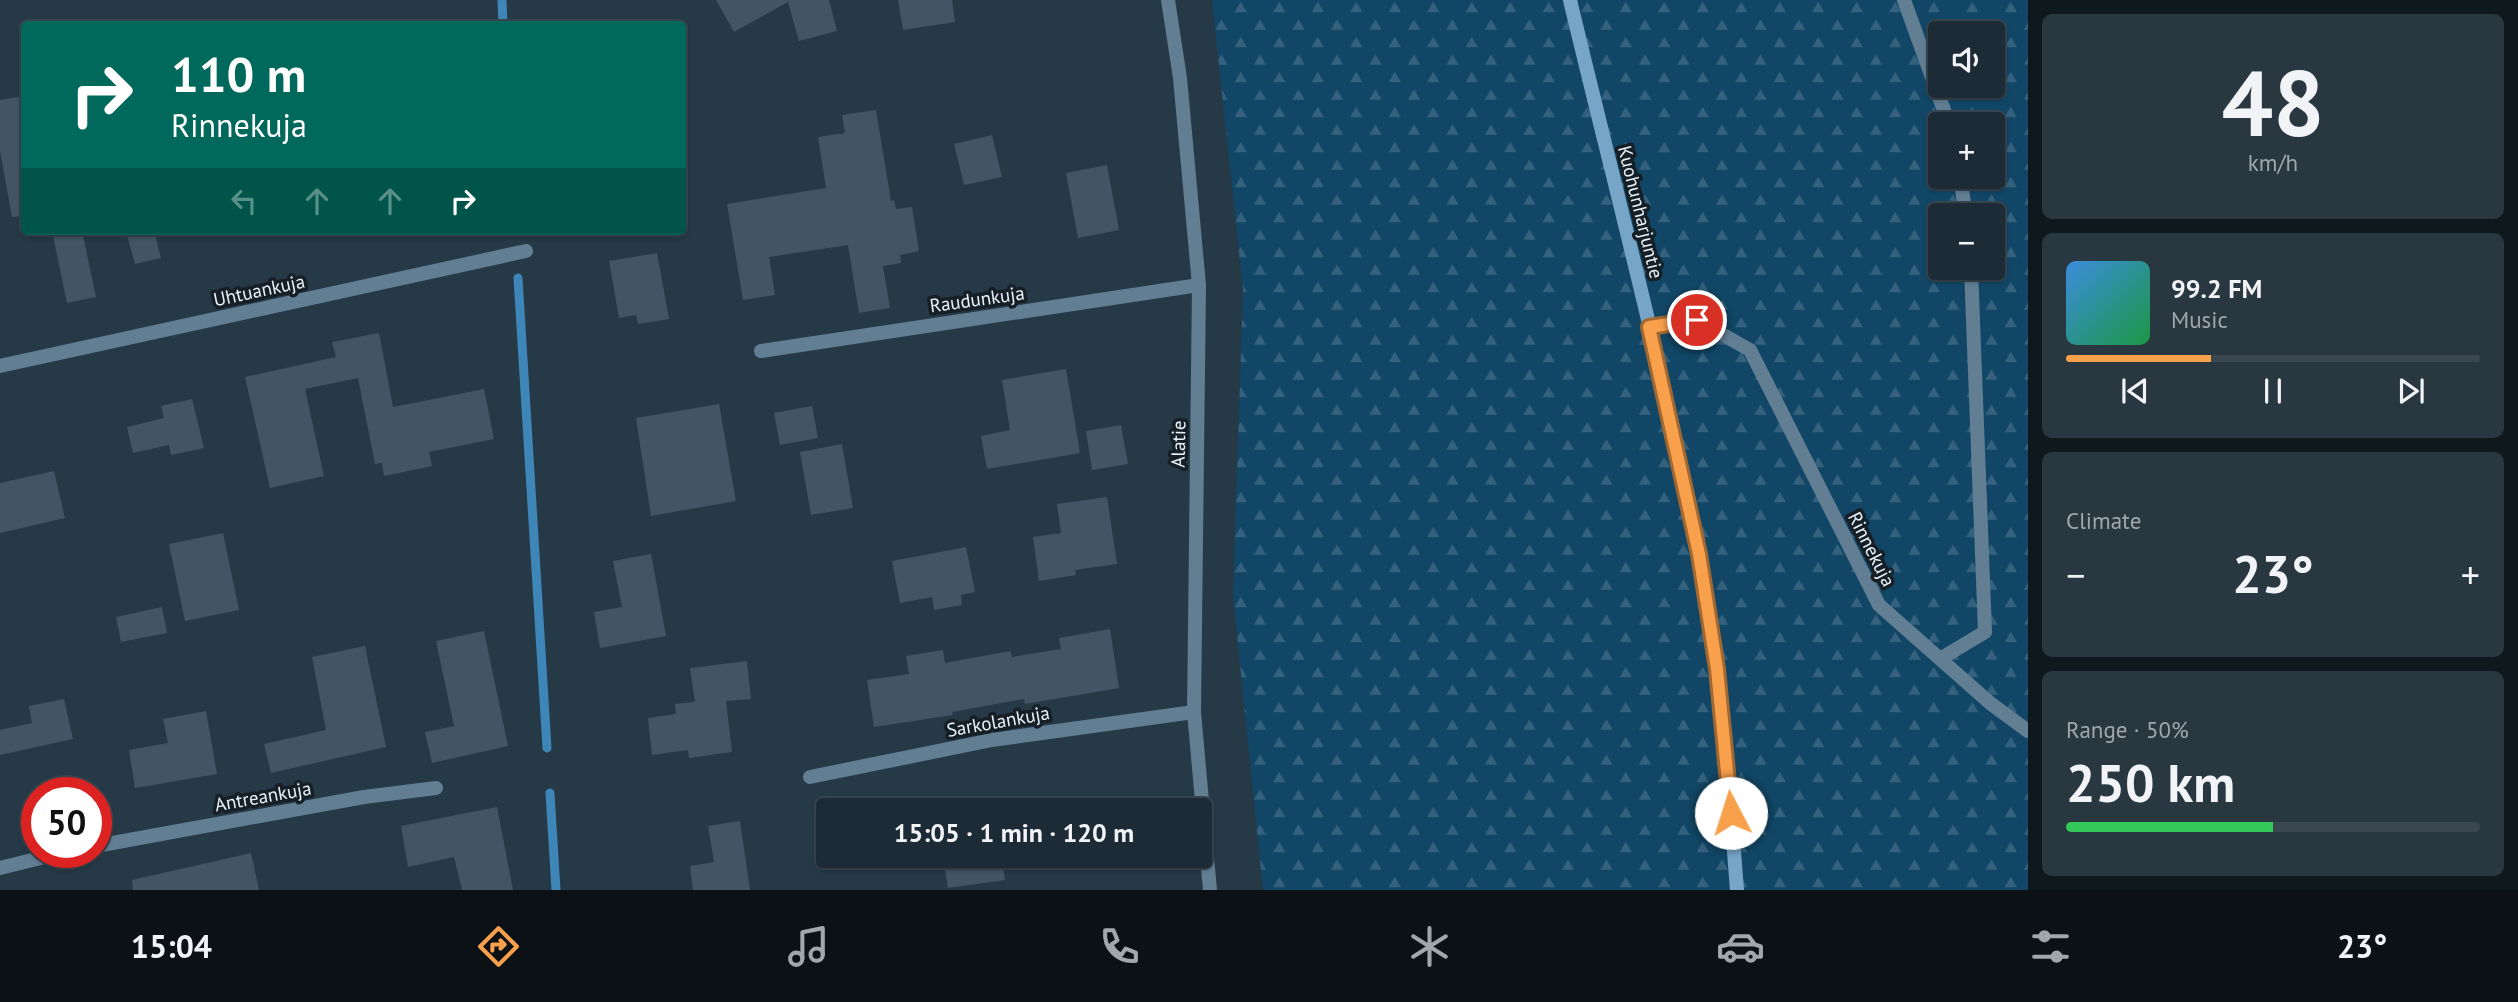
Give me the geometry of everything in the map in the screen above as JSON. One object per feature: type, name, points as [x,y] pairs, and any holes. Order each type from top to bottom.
[{"type":"main road","name":"Kuohunharjuntie","points":[[1570,0],[1649,327],[1699,554],[1725,736],[1737,890]]},
{"type":"street","name":"Alatie","points":[[1168,0],[1180,78],[1199,285],[1194,712],[1210,890]]},
{"type":"street","points":[[1904,0],[1945,112]]},
{"type":"street","name":"Uhtuankuja","points":[[0,366],[526,251]]},
{"type":"street","points":[[1940,659],[1985,632],[1971,280]]},
{"type":"street","name":"Raudunkuja","points":[[761,351],[1199,285]]},
{"type":"street","name":"Rinnekuja","points":[[1649,327],[1697,320],[1749,350],[1879,605],[1990,703],[2028,731]]},
{"type":"street","name":"Sarkolankuja","points":[[810,777],[992,740],[1194,712]]},
{"type":"street","name":"Antreankuja","points":[[112,843],[364,797],[436,788]]},
{"type":"street","points":[[0,868],[21,863]]},
{"type":"green space","points":[[1212,0],[2028,0],[2028,890],[1263,890],[1233,596],[1243,289]]},
{"type":"building","points":[[716,0],[829,0],[837,31],[799,41],[788,2],[734,32]]},
{"type":"building","points":[[898,0],[952,0],[955,22],[903,30]]},
{"type":"building","points":[[21,96],[21,216],[12,217],[0,151],[0,100]]},
{"type":"building","points":[[876,110],[891,201],[894,200],[896,209],[912,207],[919,251],[900,255],[901,263],[883,266],[890,308],[859,313],[848,245],[769,257],[775,295],[743,300],[727,204],[826,188],[818,137],[845,133],[842,115]]},
{"type":"building","points":[[992,135],[1002,177],[964,185],[954,144]]},
{"type":"building","points":[[1107,165],[1119,230],[1078,238],[1066,173]]},
{"type":"building","points":[[53,235],[83,235],[96,297],[67,303]]},
{"type":"building","points":[[127,235],[155,235],[161,258],[135,264]]},
{"type":"building","points":[[657,253],[669,319],[638,324],[636,315],[619,318],[609,261]]},
{"type":"building","points":[[379,333],[393,407],[484,389],[494,439],[429,452],[432,466],[384,476],[382,463],[375,464],[358,378],[305,389],[324,476],[270,488],[245,377],[336,357],[332,342]]},
{"type":"building","points":[[1066,369],[1080,453],[987,469],[981,436],[1010,430],[1002,380]]},
{"type":"building","points":[[192,399],[204,448],[171,455],[169,445],[133,453],[127,427],[164,418],[161,406]]},
{"type":"building","points":[[719,404],[736,501],[651,516],[636,418]]},
{"type":"building","points":[[812,406],[818,438],[780,445],[774,413]]},
{"type":"building","points":[[1121,425],[1128,464],[1092,470],[1086,431]]},
{"type":"building","points":[[842,444],[853,508],[811,515],[800,452]]},
{"type":"building","points":[[54,471],[65,518],[0,533],[0,483]]},
{"type":"building","points":[[1107,497],[1117,564],[1075,570],[1076,575],[1039,581],[1033,537],[1061,533],[1057,504]]},
{"type":"building","points":[[223,533],[239,610],[185,621],[169,544]]},
{"type":"building","points":[[966,547],[975,592],[961,595],[962,605],[934,610],[932,597],[900,603],[892,561]]},
{"type":"building","points":[[651,554],[666,636],[600,648],[594,612],[622,607],[613,561]]},
{"type":"building","points":[[162,607],[167,633],[121,642],[116,617]]},
{"type":"building","points":[[1110,629],[1119,688],[1025,704],[1024,699],[952,712],[953,715],[874,727],[867,680],[909,674],[906,656],[943,650],[945,663],[1010,651],[1012,657],[1061,649],[1059,638]]},
{"type":"building","points":[[484,631],[508,746],[432,763],[425,732],[454,726],[436,641]]},
{"type":"building","points":[[365,646],[386,747],[271,773],[264,744],[326,730],[312,657]]},
{"type":"building","points":[[747,661],[751,699],[726,701],[732,752],[689,758],[688,750],[652,755],[648,718],[676,714],[675,704],[695,702],[690,668]]},
{"type":"building","points":[[64,699],[73,739],[0,755],[0,730],[32,723],[29,706]]},
{"type":"building","points":[[206,711],[217,774],[135,788],[129,750],[168,743],[163,719]]},
{"type":"building","points":[[497,807],[513,890],[462,890],[454,857],[408,867],[401,826]]},
{"type":"building","points":[[740,821],[750,890],[693,890],[690,866],[714,862],[708,826]]},
{"type":"building","points":[[251,853],[259,890],[133,890],[132,880]]},
{"type":"building","points":[[945,868],[1003,868],[1005,880],[948,888]]},
{"type":"waterway","points":[[502,0],[503,21]]},
{"type":"waterway","points":[[518,278],[547,748]]},
{"type":"waterway","points":[[550,793],[556,890]]},
{"type":"route","points":[[1697,320],[1649,327],[1699,554],[1717,669],[1731,813]]}]
